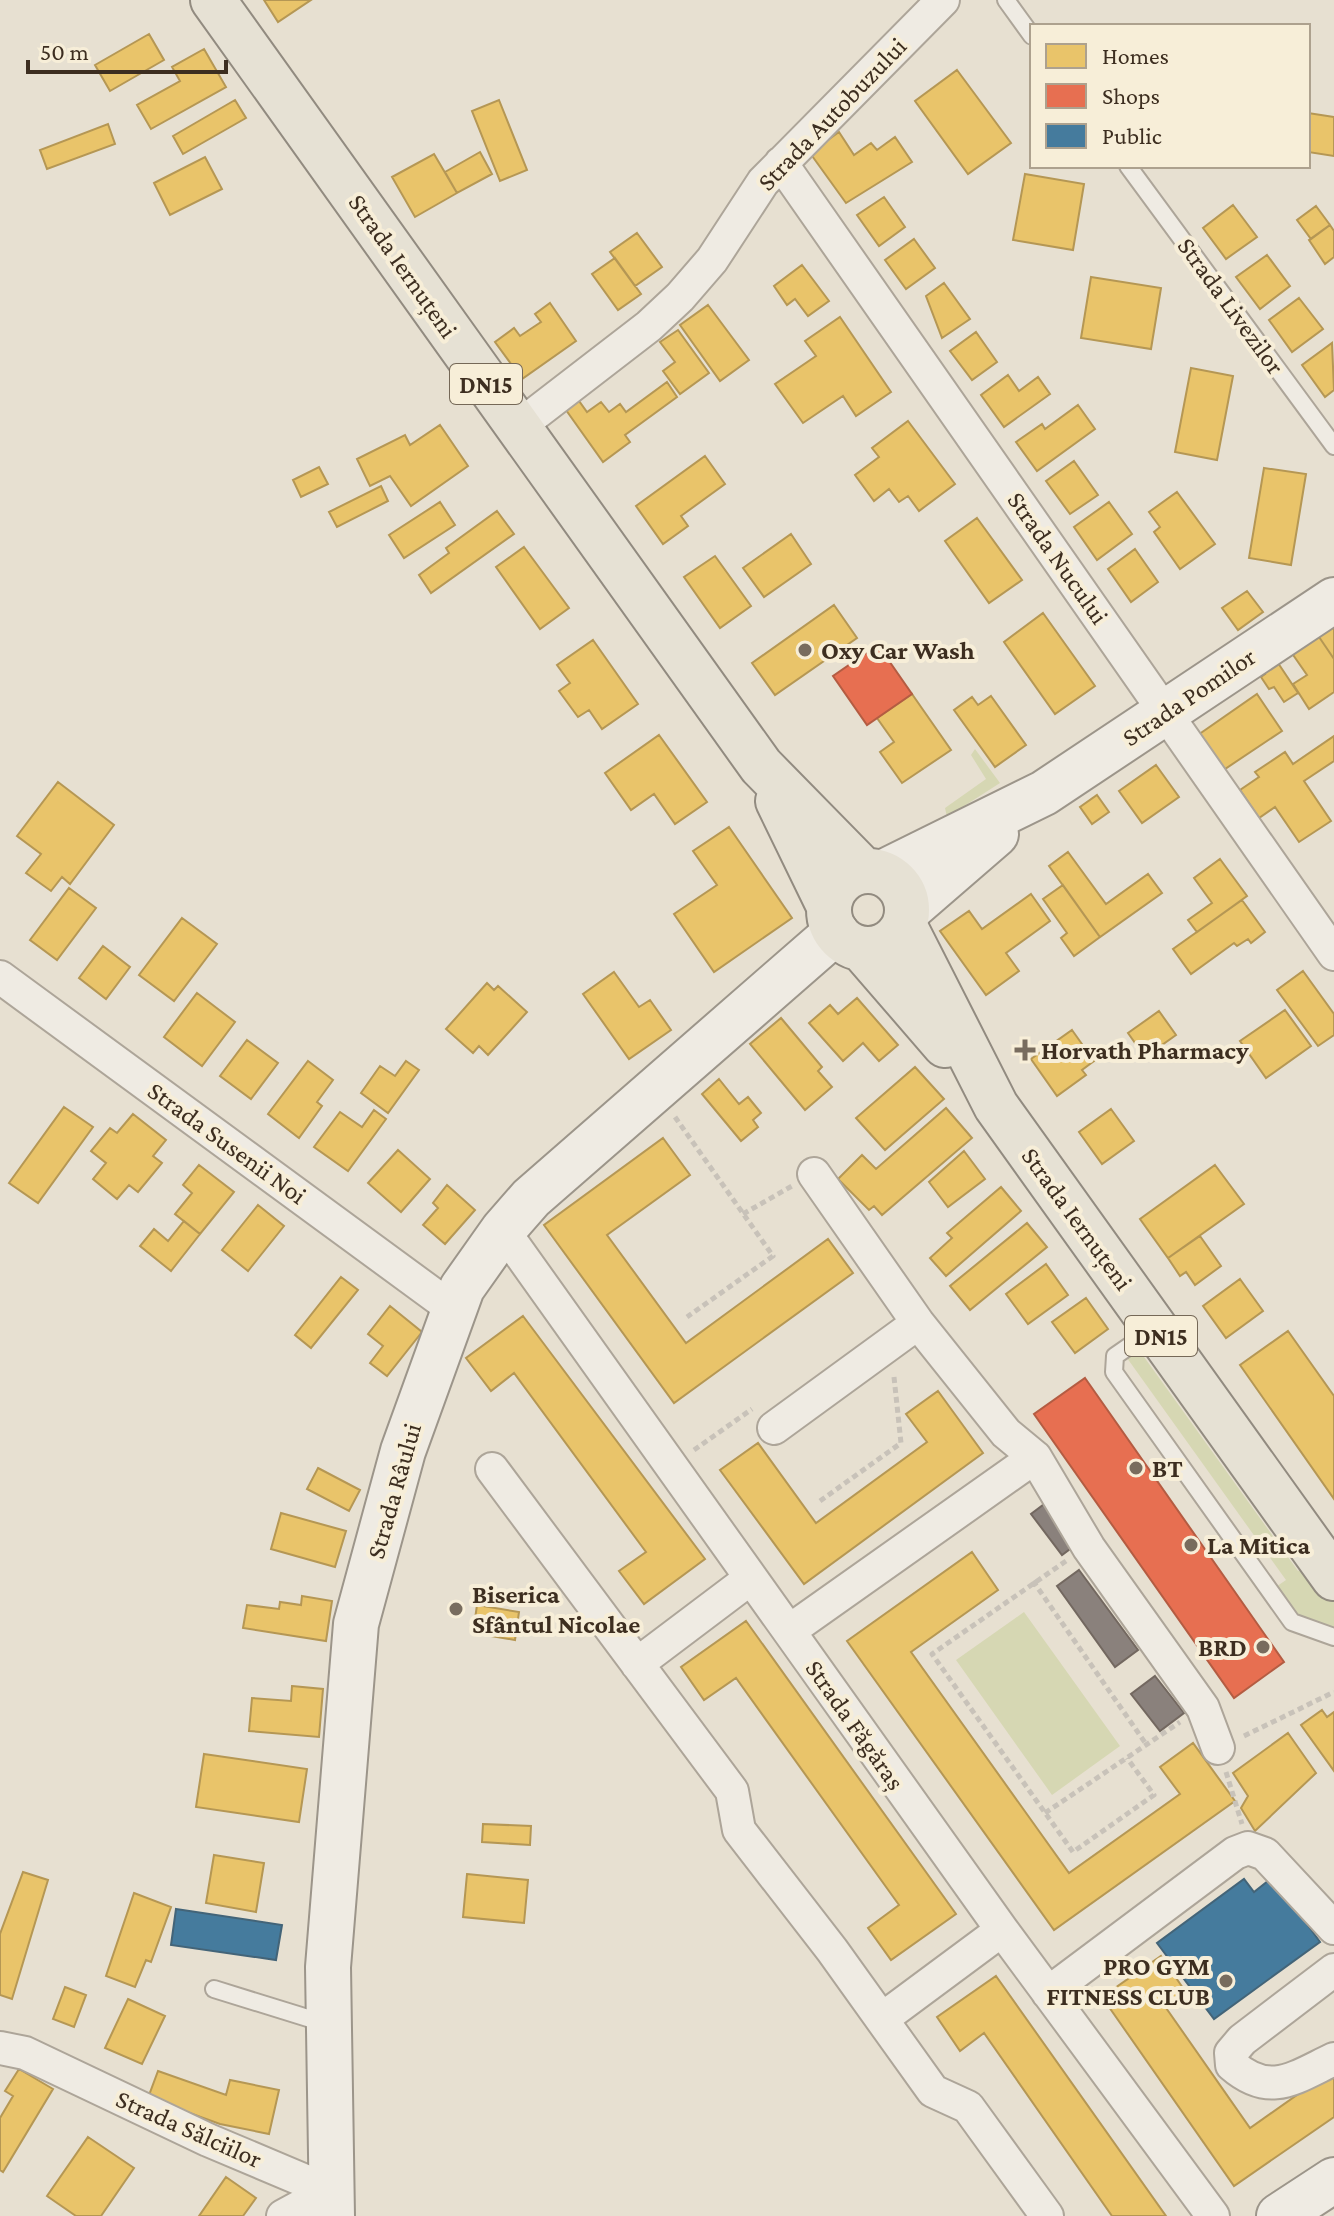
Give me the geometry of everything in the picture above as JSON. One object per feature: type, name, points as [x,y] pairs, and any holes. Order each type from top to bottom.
[{"type":"main road","name":"Strada Iernuțeni","points":[[213,0],[761,766],[842,929],[989,1095],[1334,1578]]},
{"type":"main road","name":"Strada Pomilor","points":[[873,872],[1044,793],[1334,600]]},
{"type":"main road","name":"Strada Iernuțeni","points":[[761,766],[873,872]]},
{"type":"main road","name":"Strada Pomilor","points":[[906,918],[1044,793]]},
{"type":"main road","name":"DN15","points":[[873,872],[901,888],[906,918]]},
{"type":"main road","points":[[873,872],[840,882],[842,929],[887,944],[906,918]]},
{"type":"main road","name":"Strada Iernuțeni","points":[[906,918],[989,1095]]},
{"type":"main road","name":"Strada Râului","points":[[331,2204],[328,1967],[356,1624],[403,1451],[453,1309],[462,1288],[503,1230],[531,1198],[842,929]]},
{"type":"main road","points":[[1279,2216],[1334,2180]]},
{"type":"street","name":"Strada Autobuzului","points":[[518,427],[638,335],[680,297],[712,260],[763,182],[943,0]]},
{"type":"street","name":"Strada Nucului","points":[[781,163],[1334,954]]},
{"type":"street","name":"Strada Susenii Noi","points":[[0,977],[453,1309]]},
{"type":"street","points":[[814,1174],[918,1323],[1006,1433],[1035,1457],[1089,1548],[1203,1708],[1218,1748]]},
{"type":"street","name":"Strada Făgăraș","points":[[503,1230],[1002,1930],[1213,2216]]},
{"type":"street","points":[[774,1428],[918,1323]]},
{"type":"street","points":[[789,1631],[1035,1457]]},
{"type":"street","points":[[492,1469],[732,1791],[739,1830],[933,2091],[968,2107],[1047,2216]]},
{"type":"street","points":[[637,1664],[751,1578]]},
{"type":"street","points":[[1048,1993],[1235,1853],[1248,1848],[1265,1854],[1334,1928]]},
{"type":"street","points":[[882,2019],[1002,1930]]},
{"type":"street","points":[[1334,1970],[1242,2040],[1231,2053],[1232,2065],[1250,2081],[1281,2084],[1334,2059]]},
{"type":"street","name":"Strada Sălciilor","points":[[0,2048],[25,2053],[208,2140],[331,2204]]},
{"type":"street","points":[[283,2216],[331,2204]]},
{"type":"lane","points":[[1006,0],[1030,33]]},
{"type":"lane","name":"Strada Livezilor","points":[[1129,168],[1334,446]]},
{"type":"lane","points":[[1155,1328],[1115,1356],[1114,1372],[1292,1622],[1334,1637]]},
{"type":"lane","points":[[214,1989],[329,2025]]},
{"type":"path","points":[[668,1107],[773,1256],[687,1317]]},
{"type":"path","points":[[743,1214],[814,1174]]},
{"type":"path","points":[[820,1501],[901,1443],[892,1378],[908,1367],[891,1343]]},
{"type":"path","points":[[1089,1548],[1033,1581],[932,1654],[1073,1852],[1154,1795],[1127,1758]]},
{"type":"path","points":[[1033,1581],[1146,1744]]},
{"type":"path","points":[[1248,1848],[1218,1748],[1334,1692]]},
{"type":"path","points":[[1045,1813],[1203,1708]]},
{"type":"green space","points":[[975,749],[1000,783],[947,817],[945,808],[986,779],[971,755]]},
{"type":"green space","points":[[1134,1343],[1298,1571],[1319,1556],[1334,1578],[1334,1637],[1292,1622],[1270,1591],[1286,1580],[1122,1351]]},
{"type":"green space","points":[[1024,1612],[1120,1746],[1052,1795],[956,1660]]},
{"type":"building: Homes","points":[[264,0],[311,0],[278,22]]},
{"type":"building: Homes","points":[[149,34],[164,60],[110,91],[95,65]]},
{"type":"building: Homes","points":[[204,49],[226,87],[151,129],[137,105],[180,81],[172,67]]},
{"type":"building: Homes","points":[[957,70],[1011,143],[968,174],[915,101]]},
{"type":"building: Homes","points":[[235,100],[246,118],[183,154],[173,136]]},
{"type":"building: Homes","points":[[499,100],[527,170],[500,181],[472,111]]},
{"type":"building: Homes","points":[[1310,113],[1334,117],[1334,156],[1310,152]]},
{"type":"building: Homes","points":[[108,124],[115,144],[47,169],[40,150]]},
{"type":"building: Homes","points":[[839,132],[854,155],[871,143],[877,150],[895,137],[912,162],[846,203],[810,153]]},
{"type":"building: Homes","points":[[480,152],[492,174],[457,193],[445,172]]},
{"type":"building: Homes","points":[[434,154],[457,193],[415,217],[392,177]]},
{"type":"building: Homes","points":[[205,157],[222,189],[170,215],[154,183]]},
{"type":"building: Homes","points":[[1025,174],[1084,184],[1073,250],[1013,240]]},
{"type":"building: Homes","points":[[884,197],[905,227],[879,246],[857,215]]},
{"type":"building: Homes","points":[[1233,205],[1257,237],[1226,259],[1203,228]]},
{"type":"building: Homes","points":[[1316,206],[1330,225],[1311,239],[1297,220]]},
{"type":"building: Homes","points":[[1330,225],[1334,231],[1334,257],[1325,264],[1309,240]]},
{"type":"building: Homes","points":[[637,233],[662,267],[635,286],[610,252]]},
{"type":"building: Homes","points":[[914,239],[935,268],[906,289],[885,260]]},
{"type":"building: Homes","points":[[1267,255],[1290,286],[1260,309],[1236,277]]},
{"type":"building: Homes","points":[[615,258],[641,294],[618,310],[592,274]]},
{"type":"building: Homes","points":[[802,265],[829,301],[808,316],[795,299],[787,305],[774,286]]},
{"type":"building: Homes","points":[[1091,277],[1161,288],[1151,349],[1081,338]]},
{"type":"building: Homes","points":[[944,283],[970,319],[942,338],[926,296]]},
{"type":"building: Homes","points":[[1299,298],[1323,329],[1292,352],[1269,320]]},
{"type":"building: Homes","points":[[550,303],[576,341],[522,379],[495,342],[514,328],[520,336],[541,322],[535,314]]},
{"type":"building: Homes","points":[[708,305],[749,360],[720,381],[680,325]]},
{"type":"building: Homes","points":[[840,317],[891,392],[856,416],[843,396],[803,423],[775,384],[816,356],[805,341]]},
{"type":"building: Homes","points":[[678,330],[709,373],[680,394],[663,371],[675,362],[660,342]]},
{"type":"building: Homes","points":[[976,332],[997,362],[972,380],[950,351]]},
{"type":"building: Homes","points":[[1332,343],[1334,390],[1325,397],[1302,365]]},
{"type":"building: Homes","points":[[1191,368],[1233,376],[1217,460],[1175,452]]},
{"type":"building: Homes","points":[[1008,375],[1019,391],[1038,377],[1050,394],[1004,427],[981,395]]},
{"type":"building: Homes","points":[[667,382],[677,397],[625,435],[630,442],[603,462],[566,410],[579,401],[587,412],[601,402],[609,412],[620,404],[626,412]]},
{"type":"building: Homes","points":[[1078,405],[1095,429],[1037,471],[1016,442],[1042,424],[1045,429]]},
{"type":"building: Homes","points":[[908,421],[955,484],[919,511],[908,496],[899,502],[889,489],[874,501],[855,475],[879,457],[872,448]]},
{"type":"building: Homes","points":[[440,425],[468,466],[411,506],[390,476],[370,486],[357,459],[405,435],[410,445]]},
{"type":"building: Homes","points":[[705,456],[725,484],[681,516],[688,526],[663,544],[636,506]]},
{"type":"building: Homes","points":[[1074,461],[1098,495],[1070,514],[1046,481]]},
{"type":"building: Homes","points":[[319,467],[328,484],[301,497],[293,480]]},
{"type":"building: Homes","points":[[1264,468],[1306,474],[1291,565],[1249,558]]},
{"type":"building: Homes","points":[[381,486],[388,501],[337,527],[329,512]]},
{"type":"building: Homes","points":[[1177,492],[1215,544],[1180,569],[1154,532],[1160,527],[1149,512]]},
{"type":"building: Homes","points":[[440,502],[455,525],[404,558],[389,535]]},
{"type":"building: Homes","points":[[1109,502],[1132,534],[1097,560],[1074,527]]},
{"type":"building: Homes","points":[[497,511],[514,534],[431,593],[419,575],[449,553],[446,548]]},
{"type":"building: Homes","points":[[977,518],[1022,580],[989,603],[945,541]]},
{"type":"building: Homes","points":[[791,534],[811,564],[764,597],[743,568]]},
{"type":"building: Homes","points":[[524,547],[569,608],[540,629],[496,567]]},
{"type":"building: Homes","points":[[1135,549],[1158,582],[1131,602],[1108,569]]},
{"type":"building: Homes","points":[[715,556],[751,606],[720,628],[684,577]]},
{"type":"building: Homes","points":[[1247,591],[1263,612],[1238,630],[1222,608]]},
{"type":"building: Homes","name":"Oxy Car Wash","points":[[834,605],[857,638],[775,695],[752,663]]},
{"type":"building: Homes","points":[[1043,613],[1095,686],[1055,714],[1004,642]]},
{"type":"building: Homes","points":[[1334,615],[1334,659],[1315,631]]},
{"type":"building: Homes","points":[[1315,631],[1334,659],[1334,692],[1309,709],[1293,684],[1307,675],[1289,649]]},
{"type":"building: Homes","points":[[593,640],[638,704],[602,729],[589,710],[578,717],[559,691],[570,683],[557,665]]},
{"type":"building: Homes","points":[[1274,657],[1298,693],[1284,702],[1274,687],[1269,689],[1261,677],[1265,674],[1260,667]]},
{"type":"building: Homes","points":[[912,694],[951,750],[902,783],[880,752],[894,742],[877,718]]},
{"type":"building: Homes","points":[[1257,694],[1282,731],[1222,771],[1198,735]]},
{"type":"building: Homes","points":[[991,696],[1026,745],[995,767],[954,710],[972,697],[978,705]]},
{"type":"building: Homes","points":[[659,735],[707,802],[675,824],[654,794],[631,810],[605,773]]},
{"type":"building: Homes","points":[[1334,736],[1334,761],[1304,781],[1331,821],[1299,842],[1275,807],[1259,818],[1240,790],[1259,777],[1255,772],[1285,752],[1293,764]]},
{"type":"building: Homes","points":[[1156,765],[1179,797],[1142,823],[1119,791]]},
{"type":"building: Homes","points":[[58,782],[114,825],[70,884],[62,877],[51,891],[26,873],[41,854],[17,836]]},
{"type":"building: Homes","points":[[1097,795],[1109,812],[1092,824],[1080,807]]},
{"type":"building: Homes","points":[[729,827],[792,918],[714,972],[674,914],[717,885],[693,851]]},
{"type":"building: Homes","points":[[1068,852],[1106,904],[1148,874],[1162,893],[1100,937],[1049,866]]},
{"type":"building: Homes","points":[[1220,859],[1247,896],[1197,932],[1188,920],[1212,903],[1194,878]]},
{"type":"building: Homes","points":[[1063,885],[1100,937],[1074,956],[1061,938],[1067,933],[1043,899]]},
{"type":"building: Homes","points":[[69,888],[96,908],[57,960],[30,940]]},
{"type":"building: Homes","points":[[1031,894],[1050,921],[1006,953],[1019,971],[986,995],[940,931],[969,911],[982,929]]},
{"type":"building: Homes","points":[[1242,900],[1265,932],[1251,943],[1248,939],[1237,946],[1234,943],[1191,974],[1173,949]]},
{"type":"building: Homes","points":[[182,918],[217,944],[174,1001],[139,975]]},
{"type":"building: Homes","points":[[103,946],[130,967],[106,999],[79,978]]},
{"type":"building: Homes","points":[[1303,971],[1334,1014],[1334,1035],[1318,1046],[1277,990]]},
{"type":"building: Homes","points":[[614,972],[639,1007],[650,1000],[671,1030],[629,1059],[583,994]]},
{"type":"building: Homes","points":[[487,983],[494,990],[498,986],[527,1012],[488,1055],[479,1046],[473,1053],[446,1029]]},
{"type":"building: Homes","points":[[197,993],[235,1022],[202,1066],[164,1037]]},
{"type":"building: Homes","points":[[857,998],[898,1045],[879,1061],[863,1043],[843,1061],[809,1023],[830,1005],[838,1014]]},
{"type":"building: Homes","points":[[1285,1010],[1311,1046],[1266,1078],[1240,1041]]},
{"type":"building: Homes","points":[[1159,1011],[1176,1035],[1145,1057],[1128,1033]]},
{"type":"building: Homes","points":[[781,1018],[822,1067],[818,1071],[832,1087],[805,1110],[750,1044]]},
{"type":"building: Homes","points":[[1072,1030],[1094,1061],[1082,1070],[1086,1075],[1057,1096],[1031,1059]]},
{"type":"building: Homes","points":[[247,1040],[278,1063],[251,1099],[220,1076]]},
{"type":"building: Homes","points":[[308,1061],[333,1080],[317,1102],[322,1106],[299,1138],[268,1114]]},
{"type":"building: Homes","points":[[406,1061],[419,1070],[388,1113],[361,1093],[380,1066],[395,1076]]},
{"type":"building: Homes","points":[[915,1067],[944,1099],[885,1150],[856,1118]]},
{"type":"building: Homes","points":[[719,1079],[739,1104],[748,1097],[761,1113],[753,1120],[758,1127],[741,1141],[702,1094]]},
{"type":"building: Homes","points":[[64,1107],[93,1127],[38,1203],[9,1183]]},
{"type":"building: Homes","points":[[946,1108],[972,1138],[882,1215],[874,1206],[869,1210],[838,1179],[862,1155],[876,1169]]},
{"type":"building: Homes","points":[[1111,1109],[1134,1141],[1102,1164],[1079,1132]]},
{"type":"building: Homes","points":[[374,1110],[386,1119],[348,1171],[314,1147],[340,1112],[362,1127]]},
{"type":"building: Homes","points":[[133,1114],[166,1140],[153,1156],[162,1163],[138,1192],[129,1185],[117,1199],[93,1179],[106,1163],[91,1151],[110,1128],[117,1133]]},
{"type":"building: Homes","points":[[663,1138],[690,1175],[607,1235],[686,1343],[828,1239],[853,1273],[674,1403],[544,1225]]},
{"type":"building: Homes","points":[[398,1150],[430,1179],[401,1212],[368,1183]]},
{"type":"building: Homes","points":[[964,1151],[985,1179],[948,1207],[929,1182]]},
{"type":"building: Homes","points":[[199,1165],[234,1192],[200,1234],[175,1214],[192,1193],[183,1185]]},
{"type":"building: Homes","points":[[1215,1165],[1244,1204],[1168,1258],[1140,1219]]},
{"type":"building: Homes","points":[[447,1185],[475,1210],[445,1244],[423,1225],[438,1208],[433,1203]]},
{"type":"building: Homes","points":[[1001,1187],[1021,1211],[946,1276],[930,1258],[952,1238],[947,1233]]},
{"type":"building: Homes","points":[[258,1205],[284,1226],[248,1271],[222,1250]]},
{"type":"building: Homes","points":[[184,1221],[200,1234],[171,1271],[140,1246],[154,1229],[168,1241]]},
{"type":"building: Homes","points":[[1027,1223],[1047,1247],[970,1310],[950,1286]]},
{"type":"building: Homes","points":[[1200,1236],[1221,1266],[1195,1285],[1186,1272],[1180,1276],[1168,1258]]},
{"type":"building: Homes","points":[[1046,1264],[1068,1295],[1028,1324],[1006,1294]]},
{"type":"building: Homes","points":[[341,1277],[358,1290],[311,1348],[295,1335]]},
{"type":"building: Homes","points":[[1240,1279],[1263,1311],[1226,1338],[1203,1306]]},
{"type":"building: Homes","points":[[1086,1298],[1108,1329],[1075,1353],[1052,1322]]},
{"type":"building: Homes","points":[[390,1306],[422,1332],[387,1376],[370,1363],[383,1346],[368,1334]]},
{"type":"building: Homes","points":[[523,1316],[705,1559],[644,1604],[619,1571],[646,1552],[514,1373],[491,1391],[466,1358]]},
{"type":"building: Homes","points":[[1288,1331],[1334,1396],[1334,1499],[1240,1365]]},
{"type":"building: Homes","points":[[938,1391],[983,1453],[804,1584],[720,1470],[758,1443],[816,1523],[927,1442],[906,1414]]},
{"type":"building: Homes","points":[[318,1468],[360,1490],[349,1511],[307,1489]]},
{"type":"building: Homes","points":[[281,1513],[346,1531],[335,1567],[271,1549]]},
{"type":"building: Homes","points":[[972,1552],[998,1590],[911,1652],[1069,1873],[1180,1794],[1160,1767],[1193,1743],[1235,1801],[1054,1930],[847,1641]]},
{"type":"building: Homes","points":[[302,1596],[332,1601],[326,1641],[243,1628],[247,1605],[279,1609],[280,1602],[301,1605]]},
{"type":"building: Homes","points":[[477,1605],[519,1612],[515,1640],[473,1633]]},
{"type":"building: Homes","points":[[746,1621],[956,1914],[891,1960],[868,1928],[899,1905],[736,1678],[704,1700],[681,1667]]},
{"type":"building: Homes","points":[[292,1686],[323,1689],[319,1737],[249,1731],[252,1698],[291,1701]]},
{"type":"building: Homes","points":[[1322,1710],[1327,1717],[1334,1712],[1334,1771],[1301,1725]]},
{"type":"building: Homes","points":[[1288,1733],[1316,1773],[1255,1831],[1241,1808],[1248,1796],[1233,1773]]},
{"type":"building: Homes","points":[[204,1754],[307,1769],[299,1822],[196,1807]]},
{"type":"building: Homes","points":[[483,1824],[531,1826],[530,1845],[482,1842]]},
{"type":"building: Homes","points":[[214,1855],[264,1863],[256,1912],[206,1903]]},
{"type":"building: Homes","points":[[23,1872],[48,1880],[12,1999],[0,1995],[0,1934]]},
{"type":"building: Homes","points":[[467,1874],[528,1880],[524,1923],[463,1917]]},
{"type":"building: Homes","points":[[134,1893],[171,1907],[151,1962],[146,1960],[135,1987],[106,1976]]},
{"type":"building: Homes","points":[[1161,1956],[1185,1991],[1164,2005],[1250,2128],[1331,2071],[1334,2076],[1334,2117],[1234,2186],[1102,1997]]},
{"type":"building: Homes","points":[[996,1976],[1166,2216],[1112,2216],[984,2033],[960,2051],[937,2017]]},
{"type":"building: Homes","points":[[65,1987],[86,1995],[74,2027],[53,2019]]},
{"type":"building: Homes","points":[[128,1999],[165,2016],[142,2064],[105,2048]]},
{"type":"building: Homes","points":[[19,2069],[53,2089],[3,2172],[0,2170],[0,2118],[13,2096],[5,2091]]},
{"type":"building: Homes","points":[[158,2071],[226,2095],[230,2080],[279,2090],[269,2134],[220,2124],[148,2098]]},
{"type":"building: Homes","points":[[88,2137],[134,2168],[101,2216],[76,2216],[47,2196]]},
{"type":"building: Homes","points":[[226,2177],[256,2198],[243,2216],[199,2216]]},
{"type":"building: Shops","points":[[878,645],[912,694],[867,725],[833,676]]},
{"type":"building: Shops","points":[[1085,1378],[1284,1662],[1234,1698],[1034,1414]]},
{"type":"building: Public","name":"PRO GYM FITNESS CLUB","points":[[1273,1877],[1320,1942],[1214,2019],[1157,1943],[1244,1879],[1254,1892]]},
{"type":"building: Public","points":[[176,1909],[282,1925],[276,1960],[171,1945]]},
{"type":"building: Industry","points":[[1047,1502],[1078,1543],[1062,1555],[1031,1514]]},
{"type":"building: Industry","points":[[1079,1570],[1138,1650],[1115,1667],[1057,1586]]},
{"type":"building: Industry","points":[[1155,1676],[1184,1713],[1160,1731],[1131,1694]]},
{"type":"place","name":"Oxy Car Wash","points":[[805,650]]},
{"type":"place","name":"Horvath Pharmacy","points":[[1025,1050]]},
{"type":"place","name":"BT","points":[[1136,1468]]},
{"type":"place","name":"La Mitica","points":[[1191,1545]]},
{"type":"place","name":"Biserica Sfântul Nicolae","points":[[456,1609]]},
{"type":"place","name":"BRD","points":[[1263,1647]]},
{"type":"place","name":"PRO GYM FITNESS CLUB","points":[[1226,1981]]}]
